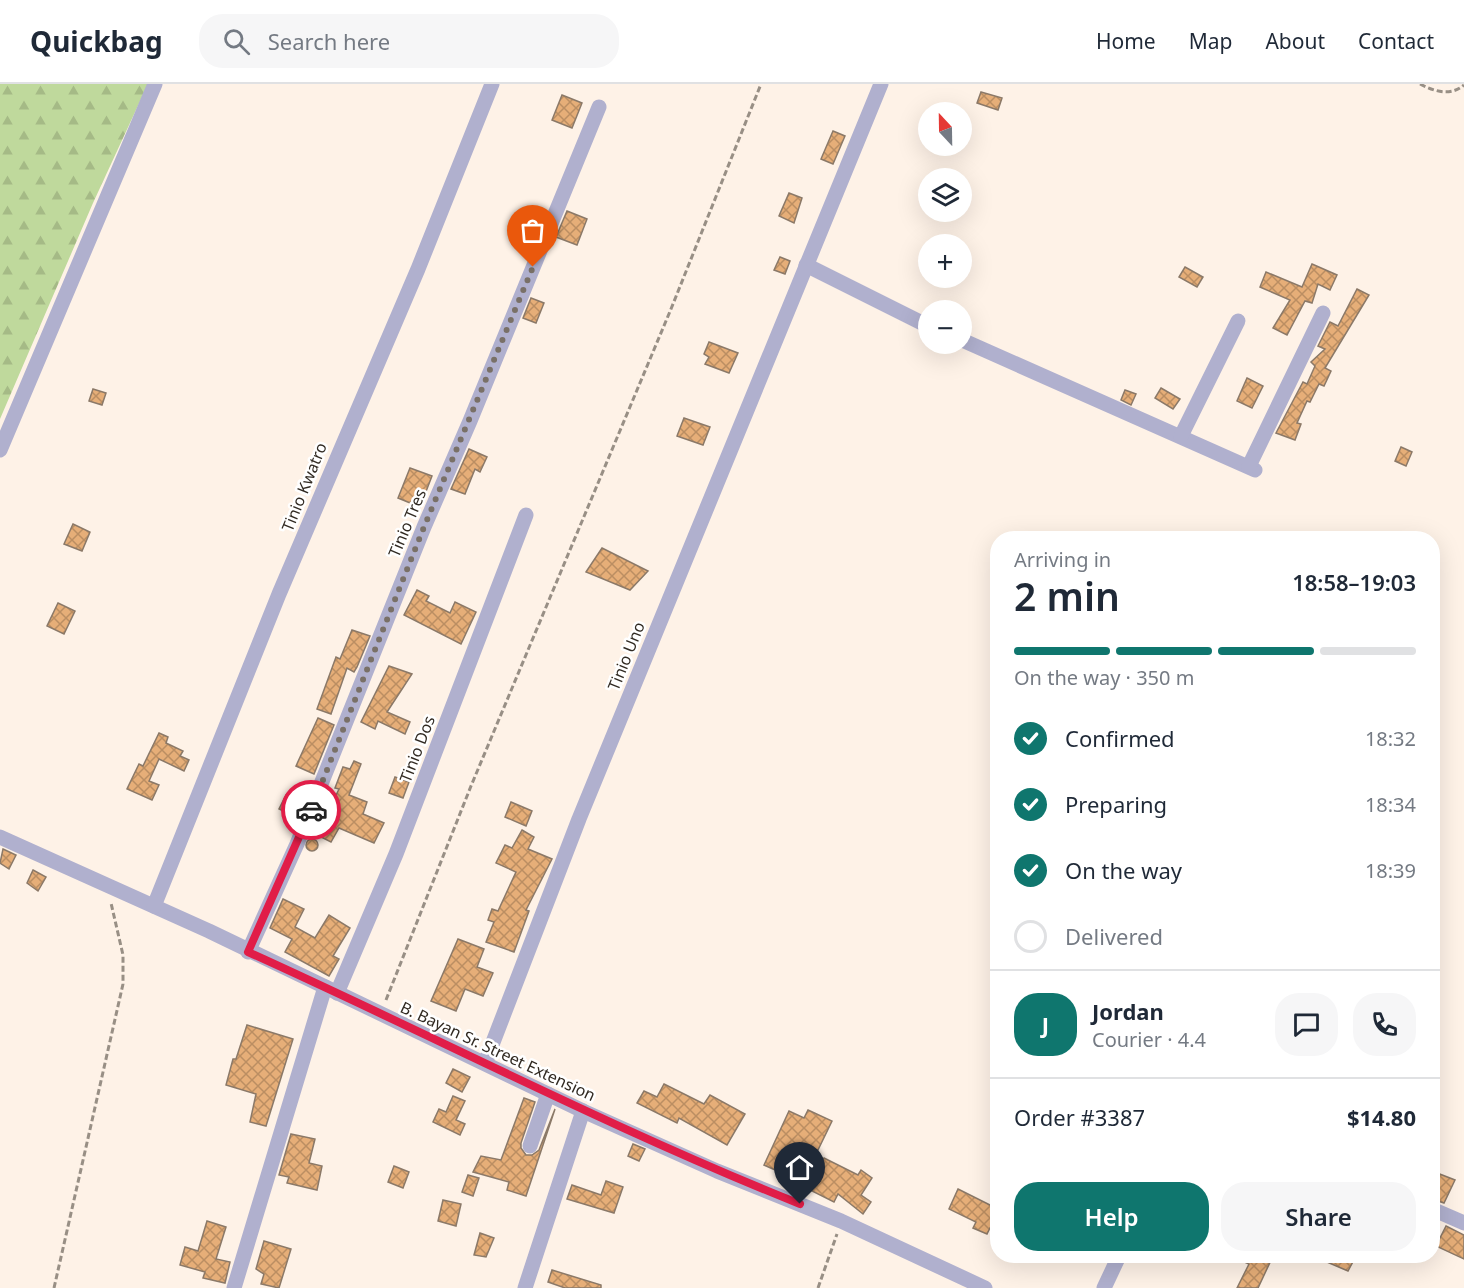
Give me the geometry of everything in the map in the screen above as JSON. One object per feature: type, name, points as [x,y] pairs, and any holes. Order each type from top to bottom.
[{"type":"street","points":[[0,450],[155,84]]},
{"type":"street","name":"Tinio Kwatro","points":[[154,906],[309,522],[418,269],[492,84]]},
{"type":"street","name":"Tinio Uno","points":[[485,1063],[526,962],[579,819],[881,84]]},
{"type":"street","name":"Tinio Tres","points":[[248,952],[297,844],[424,527],[599,107]]},
{"type":"street","points":[[806,265],[918,321]]},
{"type":"street","points":[[972,344],[1252,468],[1323,313]]},
{"type":"street","points":[[1181,436],[1239,321]]},
{"type":"street","name":"Tinio Dos","points":[[234,1288],[331,990],[400,843],[526,515]]},
{"type":"street","name":"B. Bayan Sr. Street Extension","points":[[0,837],[154,906],[583,1111],[717,1171],[841,1221],[985,1288]]},
{"type":"street","points":[[530,1146],[548,1094]]},
{"type":"street","points":[[525,1288],[583,1111]]},
{"type":"street","points":[[1440,1212],[1464,1223]]},
{"type":"street","points":[[1104,1288],[1116,1263]]},
{"type":"path","points":[[382,1016],[390,985],[457,819],[671,309],[761,84]]},
{"type":"path","points":[[1420,84],[1434,91],[1449,92],[1464,85]]},
{"type":"path","points":[[54,1288],[123,984],[123,955],[108,885]]},
{"type":"path","points":[[818,1288],[841,1221]]},
{"type":"green space","points":[[0,84],[148,84],[93,203],[0,419]]},
{"type":"building","points":[[981,92],[1002,98],[998,110],[977,103]]},
{"type":"building","points":[[562,95],[582,103],[572,128],[552,120]]},
{"type":"building","points":[[833,131],[845,136],[833,164],[821,159]]},
{"type":"building","points":[[789,193],[802,198],[794,223],[779,216]]},
{"type":"building","points":[[567,211],[587,219],[577,245],[556,237]]},
{"type":"building","points":[[780,257],[790,261],[785,274],[774,270]]},
{"type":"building","points":[[1312,264],[1337,275],[1330,290],[1318,284],[1312,303],[1305,301],[1287,335],[1273,328],[1290,300],[1260,287],[1266,272],[1302,287]]},
{"type":"building","points":[[1185,267],[1203,277],[1197,287],[1179,277]]},
{"type":"building","points":[[1357,289],[1369,295],[1325,368],[1331,371],[1324,386],[1319,384],[1310,402],[1307,401],[1297,423],[1301,424],[1295,440],[1276,433],[1303,382],[1307,384],[1315,366],[1311,362],[1325,349],[1318,346],[1330,322],[1338,326]]},
{"type":"building","points":[[531,298],[544,303],[536,323],[523,318]]},
{"type":"building","points":[[709,342],[738,353],[729,373],[705,364],[709,357],[704,354]]},
{"type":"building","points":[[1247,378],[1263,386],[1252,408],[1237,401]]},
{"type":"building","points":[[1161,388],[1180,399],[1173,409],[1155,398]]},
{"type":"building","points":[[93,389],[106,393],[102,405],[89,401]]},
{"type":"building","points":[[1125,390],[1136,394],[1131,405],[1121,400]]},
{"type":"building","points":[[684,418],[710,427],[703,445],[677,436]]},
{"type":"building","points":[[1401,447],[1412,452],[1406,466],[1395,461]]},
{"type":"building","points":[[469,449],[487,457],[480,472],[475,469],[465,494],[451,489]]},
{"type":"building","points":[[410,468],[432,476],[420,507],[398,498]]},
{"type":"building","points":[[73,524],[90,532],[82,551],[64,544]]},
{"type":"building","points":[[602,548],[648,571],[630,590],[586,572]]},
{"type":"building","points":[[417,590],[429,596],[426,601],[450,613],[455,602],[476,612],[461,644],[404,615]]},
{"type":"building","points":[[58,603],[75,611],[64,634],[47,626]]},
{"type":"building","points":[[352,630],[370,636],[354,672],[347,668],[331,714],[317,709],[336,657],[340,659]]},
{"type":"building","points":[[389,666],[412,674],[387,712],[410,722],[405,734],[378,721],[375,729],[361,722]]},
{"type":"building","points":[[318,718],[334,725],[314,774],[296,766]]},
{"type":"building","points":[[159,733],[168,737],[166,743],[183,751],[180,756],[189,760],[184,771],[159,759],[149,781],[159,785],[152,800],[127,789],[139,764],[143,766]]},
{"type":"building","points":[[354,761],[361,764],[349,795],[367,802],[363,814],[384,823],[374,843],[339,828],[331,842],[317,835],[339,789],[335,788],[343,767],[350,769]]},
{"type":"building","points":[[395,777],[409,782],[403,798],[389,793]]},
{"type":"building","points":[[286,795],[296,800],[289,814],[279,809]]},
{"type":"building","points":[[511,802],[532,811],[526,826],[505,817]]},
{"type":"building","points":[[522,830],[534,837],[528,849],[552,859],[526,910],[529,911],[514,952],[486,942],[494,922],[488,920],[492,909],[498,911],[516,872],[496,863],[505,845],[512,848]]},
{"type":"building","points":[[314,839],[318,845],[314,851],[310,851],[306,843]]},
{"type":"building","points":[[3,849],[16,855],[9,869],[0,863]]},
{"type":"building","points":[[33,870],[46,877],[38,891],[27,883]]},
{"type":"building","points":[[283,899],[304,909],[295,927],[315,938],[329,915],[350,928],[333,956],[339,959],[329,976],[285,952],[292,939],[270,928]]},
{"type":"building","points":[[458,939],[484,949],[477,967],[493,973],[483,996],[465,989],[456,1011],[431,1001]]},
{"type":"building","points":[[247,1025],[293,1039],[266,1126],[250,1122],[256,1094],[226,1085],[233,1059],[236,1059]]},
{"type":"building","points":[[453,1069],[470,1077],[462,1092],[446,1083]]},
{"type":"building","points":[[664,1084],[704,1104],[710,1095],[745,1114],[727,1145],[679,1118],[677,1123],[637,1103],[644,1091],[657,1097]]},
{"type":"building","points":[[453,1096],[465,1101],[456,1120],[465,1124],[460,1135],[433,1122],[439,1109],[446,1112]]},
{"type":"building","points":[[524,1098],[535,1102],[521,1143],[521,1148],[526,1155],[532,1155],[539,1150],[555,1109],[526,1196],[507,1190],[509,1182],[473,1172],[481,1156],[501,1160]]},
{"type":"building","points":[[808,1110],[832,1121],[816,1154],[795,1145],[782,1173],[764,1165],[789,1111],[804,1118]]},
{"type":"building","points":[[291,1134],[315,1139],[309,1163],[322,1166],[317,1190],[287,1183],[289,1177],[279,1175]]},
{"type":"building","points":[[633,1144],[645,1149],[639,1161],[628,1156]]},
{"type":"building","points":[[824,1158],[858,1175],[861,1170],[872,1178],[861,1195],[871,1202],[863,1214],[838,1194],[834,1202],[808,1189]]},
{"type":"building","points":[[394,1166],[409,1172],[403,1188],[388,1182]]},
{"type":"building","points":[[1440,1174],[1455,1180],[1444,1203],[1440,1202]]},
{"type":"building","points":[[468,1175],[479,1178],[473,1196],[462,1192]]},
{"type":"building","points":[[606,1181],[623,1187],[614,1213],[567,1199],[572,1185],[601,1195]]},
{"type":"building","points":[[958,1189],[990,1205],[990,1228],[987,1234],[973,1228],[976,1222],[949,1209]]},
{"type":"building","points":[[443,1200],[461,1204],[456,1226],[438,1221]]},
{"type":"building","points":[[207,1221],[226,1227],[216,1259],[230,1262],[225,1283],[203,1278],[205,1272],[180,1265],[185,1247],[198,1251]]},
{"type":"building","points":[[1446,1226],[1464,1235],[1464,1259],[1440,1248],[1440,1238]]},
{"type":"building","points":[[480,1233],[494,1238],[486,1257],[474,1255]]},
{"type":"building","points":[[264,1241],[291,1249],[279,1288],[261,1284],[264,1274],[256,1269]]},
{"type":"building","points":[[1247,1263],[1270,1263],[1258,1288],[1237,1288],[1249,1264]]},
{"type":"building","points":[[1329,1263],[1352,1263],[1348,1271]]},
{"type":"building","points":[[552,1270],[601,1285],[601,1288],[565,1288],[548,1282]]},
{"type":"way so far","points":[[311,810],[424,527],[533,267]]},
{"type":"route","points":[[311,810],[248,952],[583,1111],[717,1171],[800,1204]]}]
